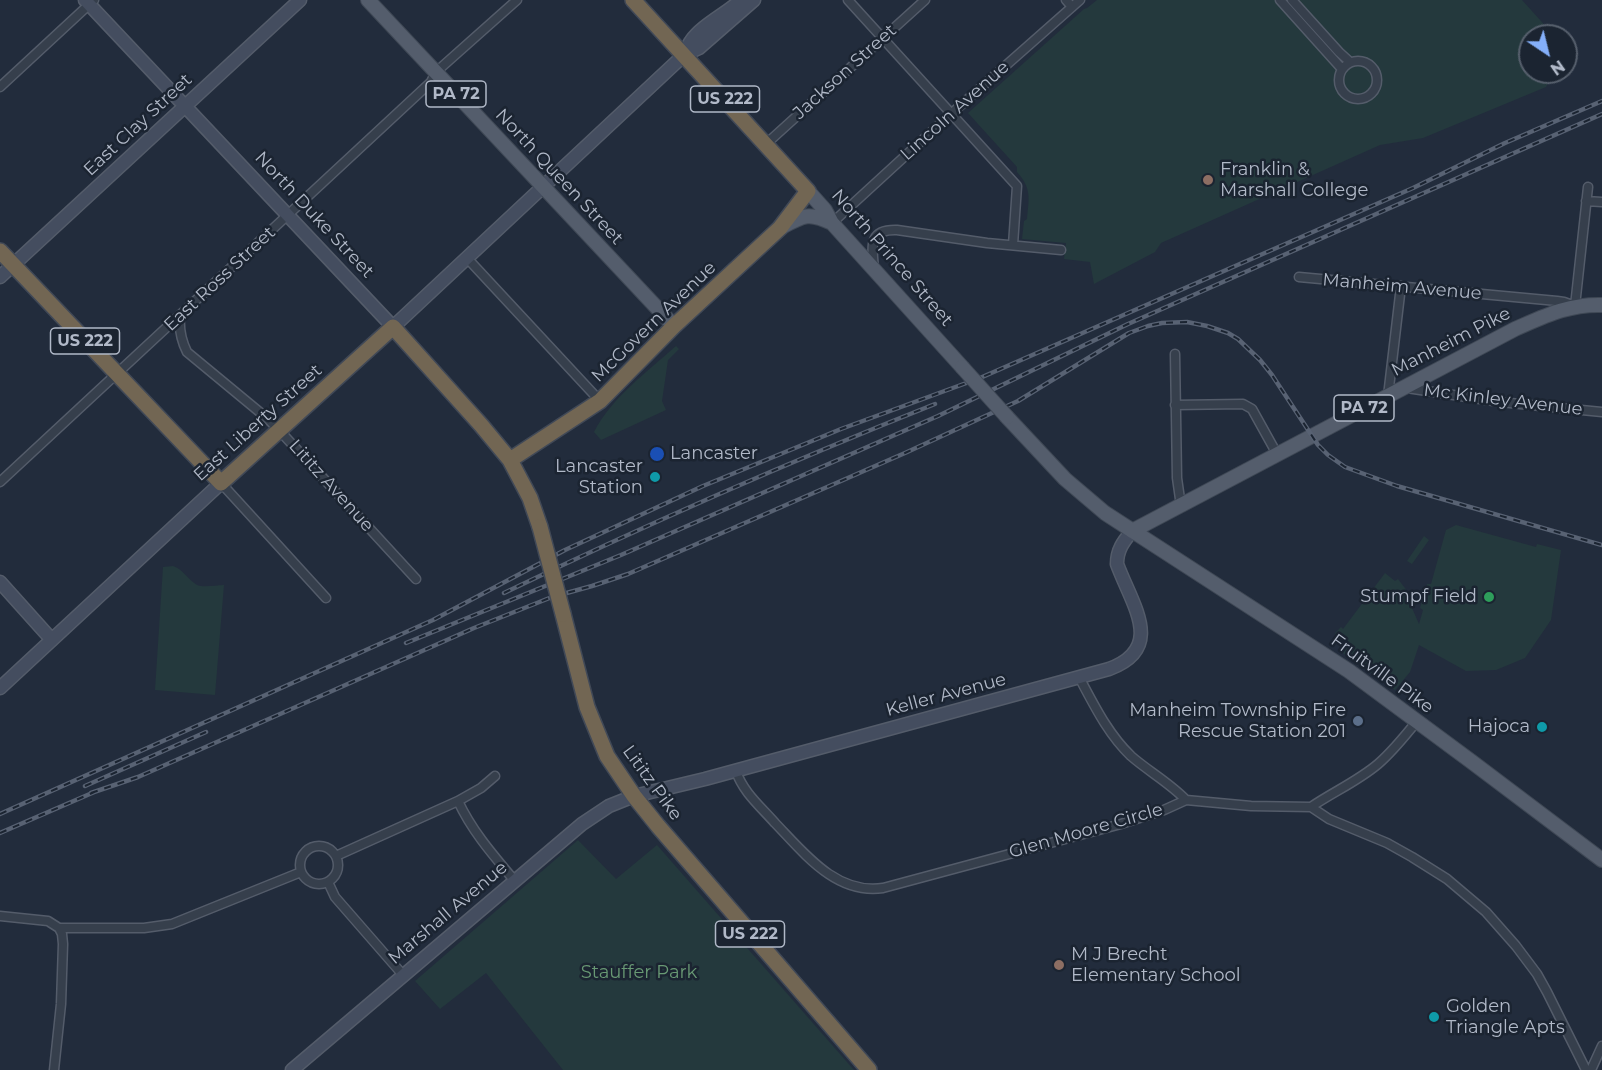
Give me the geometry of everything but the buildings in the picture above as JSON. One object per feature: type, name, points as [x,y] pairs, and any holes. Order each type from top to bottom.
[{"type":"highway","name":"North Prince Street","points":[[633,0],[808,191]]},
{"type":"highway","name":"McGovern Avenue","points":[[510,460],[600,401],[674,326],[780,228],[808,191]]},
{"type":"highway","name":"US 222","points":[[0,251],[221,483]]},
{"type":"highway","name":"East Liberty Street","points":[[221,483],[393,327]]},
{"type":"highway","name":"North Duke Street","points":[[393,327],[510,460]]},
{"type":"highway","name":"Lititz Pike","points":[[510,460],[530,498],[540,527],[587,707],[607,756],[658,826],[869,1070]]},
{"type":"main road","name":"East Clay Street","points":[[0,277],[300,0]]},
{"type":"main road","name":"North Queen Street","points":[[368,0],[674,326]]},
{"type":"main road","points":[[684,55],[692,40],[741,0]]},
{"type":"main road","points":[[684,55],[699,48],[754,0]]},
{"type":"main road","name":"North Duke Street","points":[[90,2],[393,327]]},
{"type":"main road","name":"East Liberty Street","points":[[393,327],[684,55]]},
{"type":"main road","name":"North Prince Street","points":[[808,191],[825,210],[832,223],[1007,417],[1073,486],[1105,513],[1132,531]]},
{"type":"main road","points":[[780,228],[800,217],[810,216],[832,223]]},
{"type":"main road","name":"Manheim Pike","points":[[1132,531],[1515,329],[1551,312],[1575,306],[1602,305]]},
{"type":"main road","name":"East Liberty Street","points":[[0,688],[221,483]]},
{"type":"main road","name":"Keller Avenue","points":[[634,796],[736,771],[1119,666],[1132,657],[1140,645],[1142,636],[1140,620],[1117,564],[1120,547],[1132,531]]},
{"type":"main road","name":"Fruitville Pike","points":[[1132,531],[1343,667],[1602,860]]},
{"type":"main road","points":[[0,582],[52,640]]},
{"type":"main road","name":"Marshall Avenue","points":[[292,1070],[514,880],[595,814],[634,796]]},
{"type":"street","name":"East Ross Street","points":[[0,482],[431,82],[436,72],[517,0]]},
{"type":"street","points":[[848,0],[1017,186],[1013,246]]},
{"type":"street","name":"Jackson Street","points":[[766,144],[925,0]]},
{"type":"street","name":"Lincoln Avenue","points":[[832,223],[1069,3],[1080,0]]},
{"type":"street","points":[[1280,0],[1342,69]]},
{"type":"street","points":[[1292,0],[1350,62]]},
{"type":"street","points":[[0,87],[90,2]]},
{"type":"street","points":[[1364,61],[1375,70],[1376,87],[1368,96],[1356,99],[1345,94],[1340,86],[1342,69],[1350,62],[1364,61]]},
{"type":"street","points":[[1575,306],[1588,187]]},
{"type":"street","points":[[1586,201],[1602,202]]},
{"type":"street","points":[[874,269],[872,245],[876,235],[884,230],[1062,250]]},
{"type":"street","points":[[467,258],[600,401]]},
{"type":"street","name":"Manheim Avenue","points":[[1299,277],[1557,301],[1575,306]]},
{"type":"street","points":[[1388,396],[1401,286]]},
{"type":"street","name":"Lititz Avenue","points":[[180,316],[179,328],[187,352],[268,418],[416,579]]},
{"type":"street","points":[[1175,354],[1176,478],[1181,506]]},
{"type":"street","name":"Mc Kinley Avenue","points":[[1404,387],[1500,402],[1602,411]]},
{"type":"street","points":[[1175,405],[1243,404],[1252,409],[1278,454]]},
{"type":"street","points":[[221,483],[326,598]]},
{"type":"street","points":[[1079,677],[1102,720],[1126,751],[1176,789],[1186,800]]},
{"type":"street","points":[[1311,807],[1379,763],[1396,747],[1416,721]]},
{"type":"street","name":"Glen Moore Circle","points":[[736,771],[744,789],[811,861],[838,880],[867,890],[883,888],[1121,824],[1186,800],[1251,806],[1311,807],[1329,819],[1387,843],[1428,866],[1486,912],[1537,974],[1586,1070]]},
{"type":"street","points":[[336,856],[458,801],[481,788],[495,776]]},
{"type":"street","points":[[458,801],[475,833],[514,880]]},
{"type":"street","points":[[326,847],[336,856],[337,872],[328,882],[319,884],[309,881],[301,872],[302,856],[311,848],[326,847]]},
{"type":"street","points":[[59,928],[144,928],[172,924],[301,872]]},
{"type":"street","points":[[328,882],[335,897],[403,975]]},
{"type":"street","points":[[0,916],[48,921],[59,928],[62,934],[60,1004],[54,1070]]},
{"type":"street","points":[[1591,1070],[1602,1046]]},
{"type":"green space","name":"Franklin & Marshall College","points":[[1097,0],[1522,0],[1544,24],[1518,24],[1518,84],[1548,84],[1546,87],[1423,138],[1380,145],[1161,243],[1155,252],[1094,284],[1090,262],[1064,259],[1066,243],[1022,239],[1028,205],[1025,184],[1017,172],[1017,167],[968,113]]},
{"type":"green space","points":[[676,346],[679,349],[668,360],[662,401],[666,410],[601,440],[594,432],[610,407]]},
{"type":"green space","name":"Stumpf Field","points":[[1456,525],[1536,547],[1537,544],[1561,550],[1551,620],[1525,658],[1496,670],[1466,671],[1419,645],[1410,672],[1395,690],[1340,651],[1343,647],[1337,641],[1335,633],[1341,627],[1343,629],[1385,573],[1395,581],[1398,579],[1411,596],[1408,599],[1419,624],[1423,610],[1420,608],[1427,584],[1431,584],[1446,530]]},
{"type":"green space","points":[[1424,536],[1429,540],[1412,564],[1407,561]]},
{"type":"green space","points":[[173,566],[197,585],[224,585],[215,695],[155,690],[163,567]]},
{"type":"green space","name":"Stauffer Park","points":[[578,840],[616,879],[657,845],[854,1070],[563,1070],[486,973],[440,1009],[415,981]]},
{"type":"railway","points":[[0,814],[433,620],[565,550],[703,486],[841,429],[980,378],[1413,188],[1505,143],[1602,101]]},
{"type":"railway","points":[[406,643],[621,555],[938,416],[1128,324],[1602,114]]},
{"type":"railway","points":[[91,793],[138,777],[474,628],[552,597],[628,574],[905,453],[1018,401],[1129,333],[1162,323],[1187,322],[1207,326],[1238,339],[1272,375],[1318,445],[1345,467],[1397,486],[1602,545]]},
{"type":"railway","points":[[504,593],[718,495],[935,404]]},
{"type":"railway","points":[[85,786],[206,732]]},
{"type":"railway","points":[[0,833],[99,790]]},
{"type":"place","name":"Franklin & Marshall College","points":[[1208,180]]},
{"type":"place","name":"Lancaster","points":[[657,454]]},
{"type":"place","name":"Lancaster Station","points":[[655,477]]},
{"type":"place","name":"Stumpf Field","points":[[1489,597]]},
{"type":"place","name":"Manheim Township Fire Rescue Station 201","points":[[1358,721]]},
{"type":"place","name":"Hajoca","points":[[1542,727]]},
{"type":"place","name":"M J Brecht Elementary School","points":[[1059,965]]},
{"type":"place","name":"Golden Triangle Apts","points":[[1434,1017]]}]
